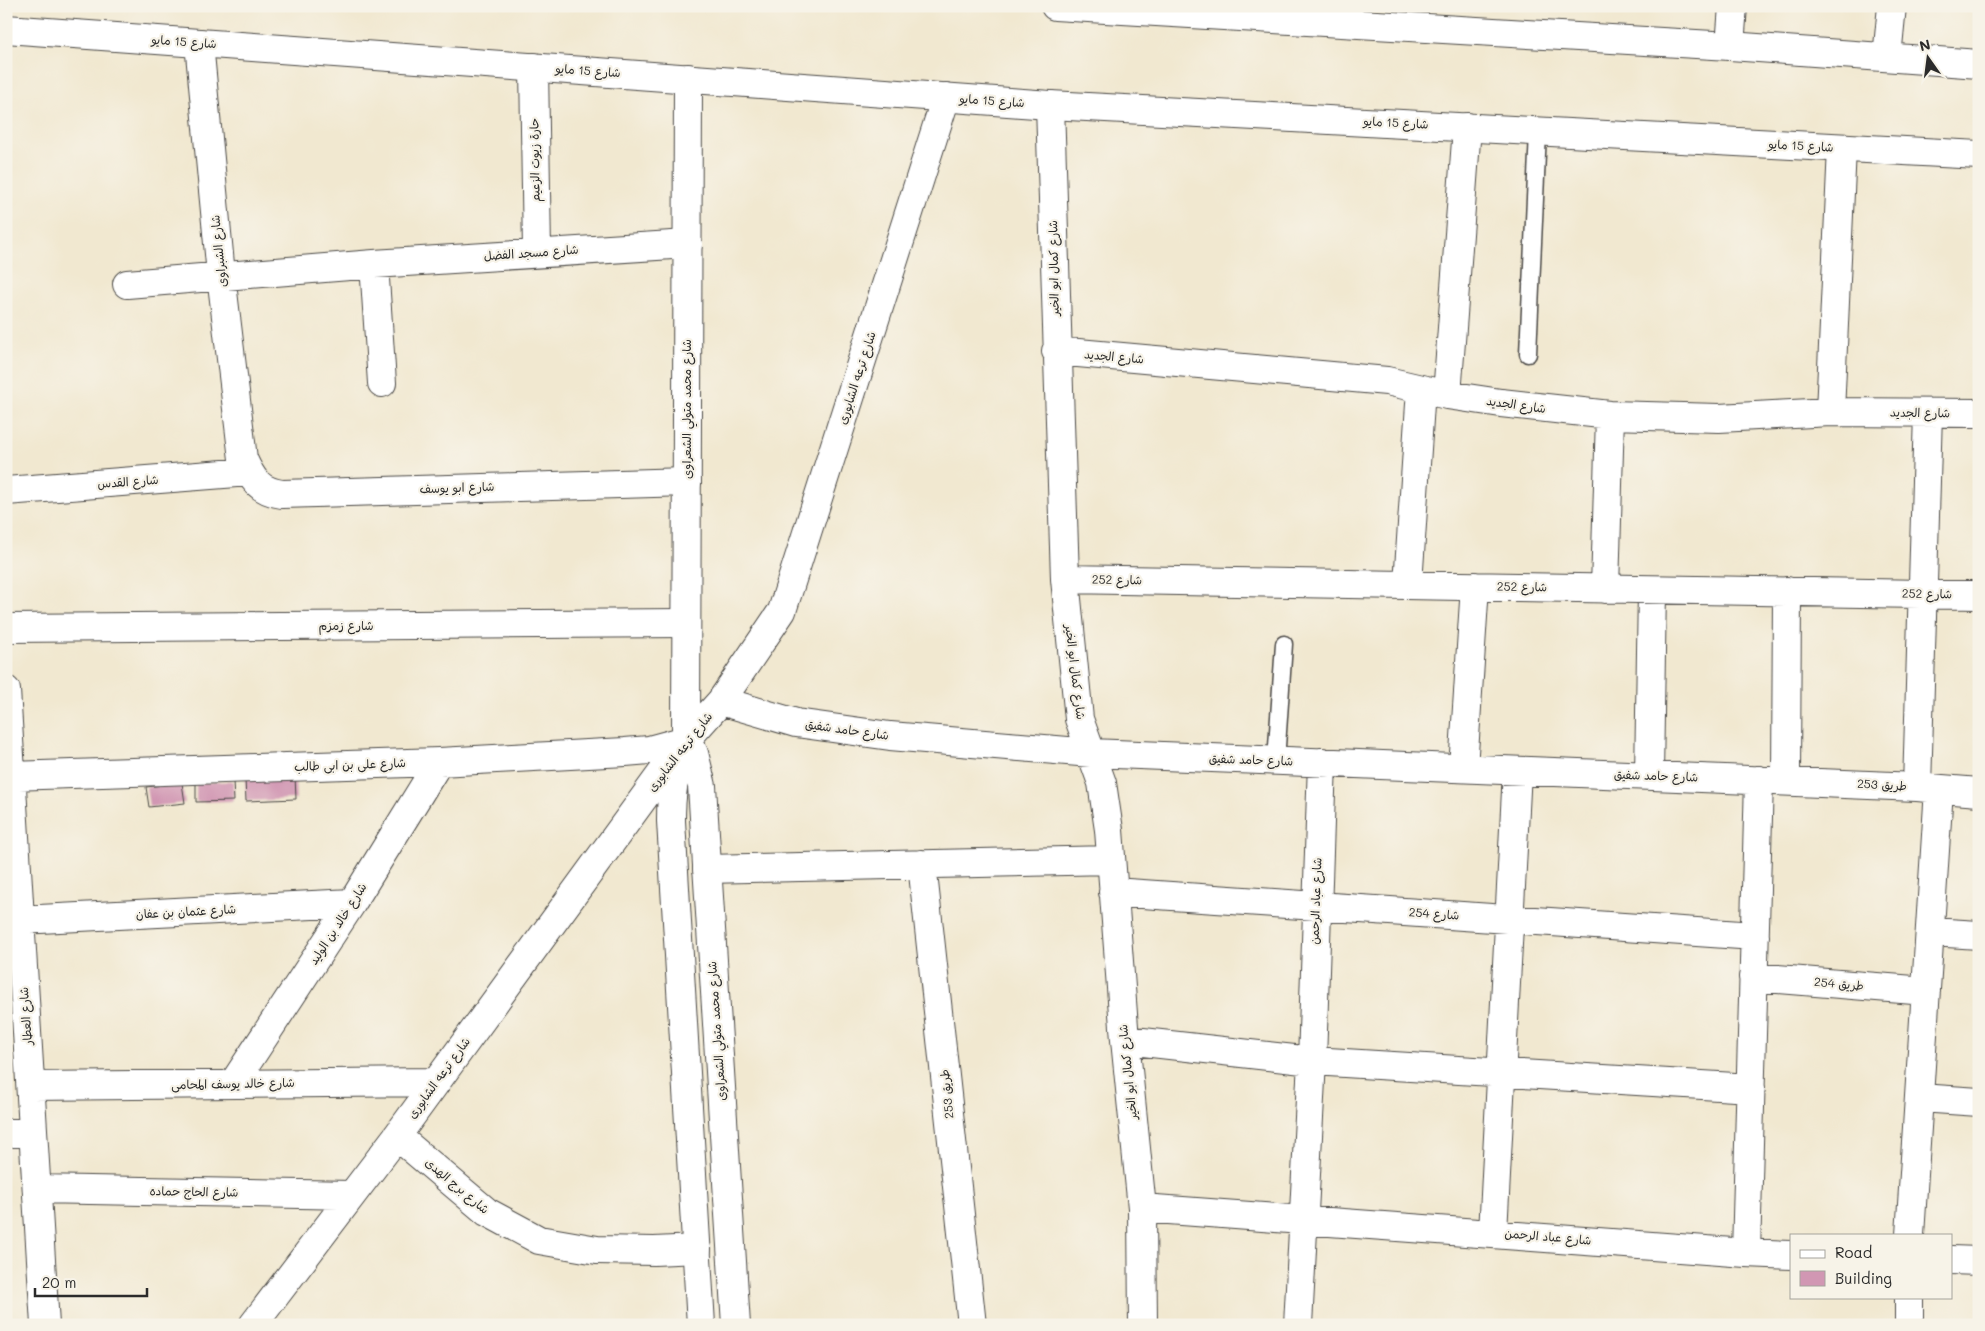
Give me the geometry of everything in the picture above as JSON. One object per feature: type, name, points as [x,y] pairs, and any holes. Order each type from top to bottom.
[{"type":"street","points":[[1055,6],[1271,12],[1979,64]]},
{"type":"street","points":[[1730,46],[1733,6]]},
{"type":"street","points":[[1887,57],[1892,6]]},
{"type":"street","name":"شارع 15 مايو","points":[[6,29],[1050,105],[1979,155]]},
{"type":"street","name":"شارع الشبراوى","points":[[199,43],[221,275],[246,466]]},
{"type":"street","name":"حارة زيوت الزعيم","points":[[534,67],[537,252]]},
{"type":"street","name":"شارع محمد متولي الشعراوى","points":[[688,78],[686,740],[675,770],[671,795],[671,821],[701,1325]]},
{"type":"street","name":"شارع ترعه الشابورى","points":[[253,1325],[436,1082],[686,740],[721,701],[782,611],[946,97]]},
{"type":"street","name":"شارع كمال ابو الخير","points":[[1050,105],[1064,579],[1080,719],[1102,783],[1109,830],[1125,1040],[1142,1208],[1143,1325]]},
{"type":"street","points":[[1447,395],[1467,127]]},
{"type":"street","points":[[1830,412],[1842,148]]},
{"type":"street","name":"شارع مسجد الفضل","points":[[127,284],[221,275],[537,252],[688,244]]},
{"type":"street","points":[[374,264],[382,383]]},
{"type":"street","name":"شارع الجديد","points":[[1056,351],[1387,381],[1447,395],[1555,410],[1610,415],[1719,418],[1830,412],[1979,413]]},
{"type":"street","points":[[1408,584],[1421,389]]},
{"type":"street","points":[[1910,1234],[1931,932],[1922,594],[1928,413]]},
{"type":"street","points":[[1605,589],[1610,415]]},
{"type":"street","name":"شارع ابو يوسف","points":[[246,466],[259,485],[269,492],[282,494],[687,482]]},
{"type":"street","name":"شارع القدس","points":[[6,491],[246,466]]},
{"type":"street","name":"شارع 252","points":[[1064,579],[1979,595]]},
{"type":"street","points":[[1463,768],[1475,586]]},
{"type":"street","points":[[1649,775],[1652,590]]},
{"type":"street","points":[[1786,781],[1787,591]]},
{"type":"street","name":"شارع زمزم","points":[[6,628],[686,623]]},
{"type":"street","name":"شارع العطار","points":[[6,690],[45,1325]]},
{"type":"street","name":"شارع حامد شفيق","points":[[721,701],[796,722],[890,736],[1091,753],[1786,781]]},
{"type":"street","name":"شارع محمد متولي الشعراوى","points":[[686,740],[694,753],[702,786],[736,1325]]},
{"type":"street","name":"شارع على بن ابى طالب","points":[[12,776],[439,762],[649,750],[686,740]]},
{"type":"street","name":"شارع خالد بن الوليد","points":[[233,1084],[352,903],[439,762]]},
{"type":"street","name":"شارع عباد الرحمن","points":[[1298,1325],[1312,1061],[1322,762]]},
{"type":"street","points":[[1493,1233],[1517,770]]},
{"type":"street","points":[[1746,1253],[1759,780]]},
{"type":"street","name":"طريق 253","points":[[1786,781],[1979,792]]},
{"type":"street","points":[[707,869],[1111,860]]},
{"type":"street","name":"طريق 253","points":[[922,864],[972,1325]]},
{"type":"street","name":"شارع 254","points":[[1113,892],[1755,936]]},
{"type":"street","name":"شارع عثمان بن عفان","points":[[20,920],[352,903]]},
{"type":"street","points":[[1931,932],[1979,935]]},
{"type":"street","name":"طريق 254","points":[[1753,977],[1926,991]]},
{"type":"street","points":[[1125,1040],[1312,1061],[1751,1088]]},
{"type":"street","name":"شارع خالد يوسف المحامى","points":[[30,1086],[436,1082]]},
{"type":"street","points":[[1920,1098],[1979,1102]]},
{"type":"street","points":[[6,1133],[33,1133]]},
{"type":"street","name":"شارع برج الهدى","points":[[396,1136],[487,1212],[539,1240],[597,1250],[654,1251],[697,1249]]},
{"type":"street","name":"شارع الحاج حماده","points":[[37,1189],[352,1195]]},
{"type":"street","name":"شارع عباد الرحمن","points":[[1142,1208],[1790,1255]]},
{"type":"street","points":[[1952,1260],[1979,1261]]},
{"type":"street","points":[[1909,1298],[1909,1325]]},
{"type":"lane","points":[[1528,354],[1538,132]]},
{"type":"lane","points":[[1276,761],[1284,644]]},
{"type":"building","points":[[295,776],[296,799],[246,801],[245,779]]},
{"type":"building","points":[[233,781],[234,801],[196,802],[196,783]]},
{"type":"building","points":[[182,783],[185,803],[149,807],[146,787]]}]
